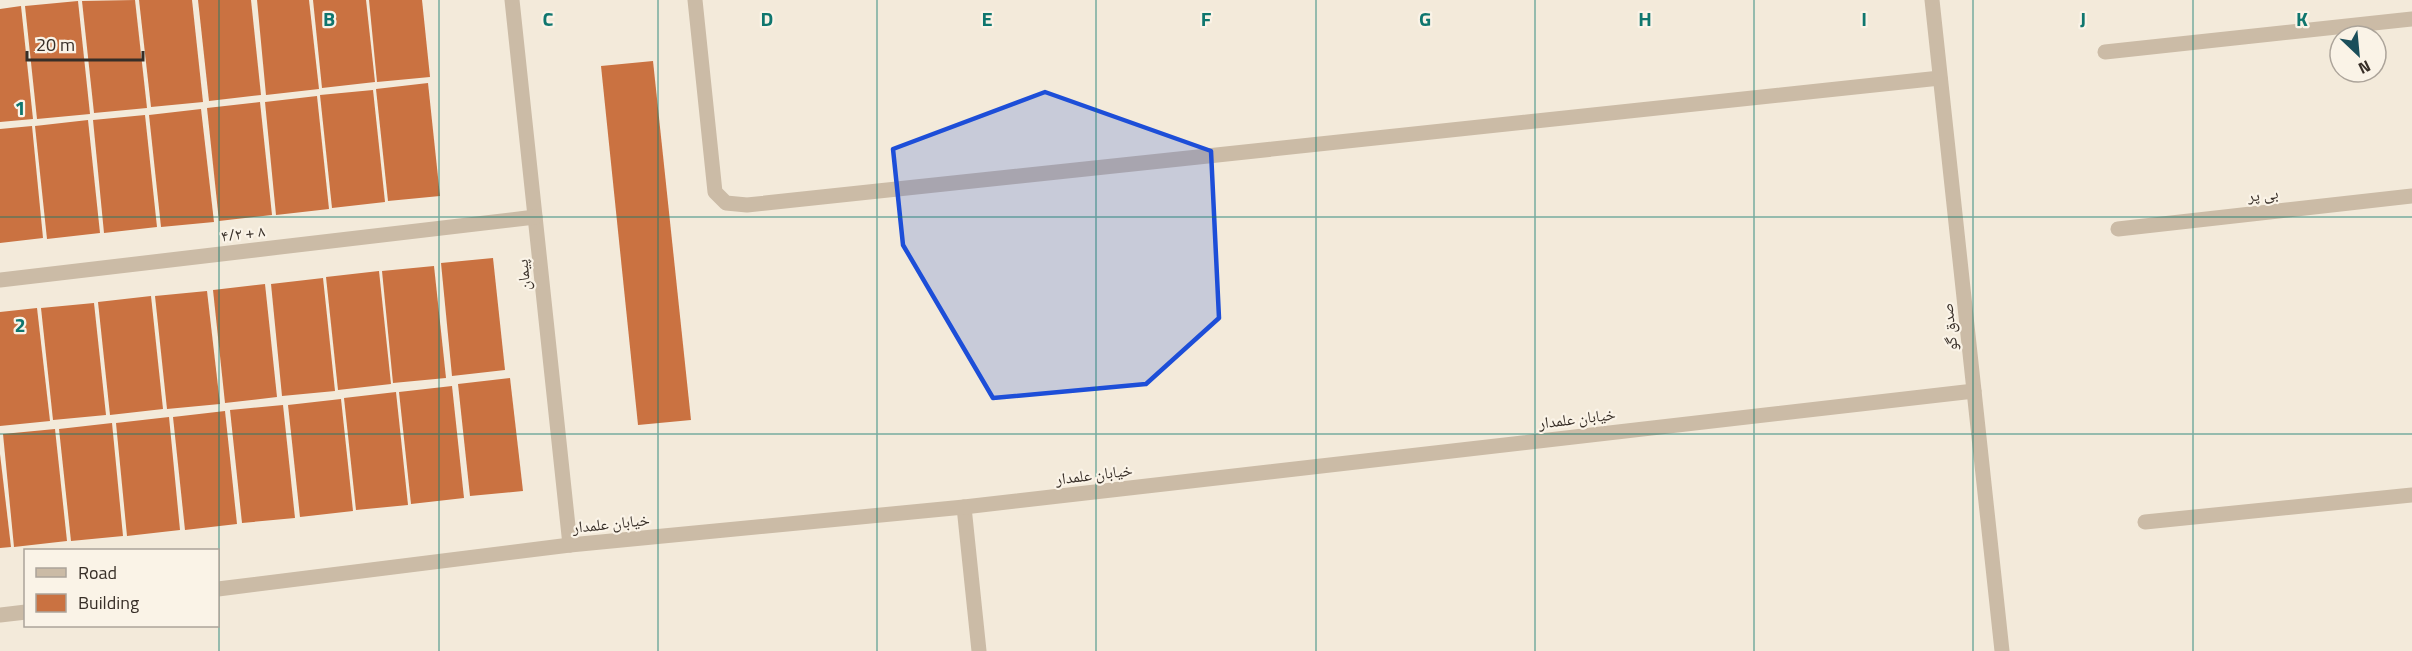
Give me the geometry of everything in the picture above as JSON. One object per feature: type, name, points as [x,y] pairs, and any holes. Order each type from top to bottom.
[{"type":"street","name":"پیمان","points":[[512,0],[570,546]]},
{"type":"street","points":[[695,0],[715,192],[726,204],[759,203],[1940,78]]},
{"type":"street","name":"صدق گو","points":[[1932,0],[2002,651]]},
{"type":"street","points":[[2104,52],[2412,19]]},
{"type":"street","name":"بی پر","points":[[2118,229],[2412,196]]},
{"type":"street","name":"۴/۲ + ۸","points":[[0,280],[535,217]]},
{"type":"street","name":"خیابان علمدار","points":[[219,589],[570,546],[964,507],[1974,391]]},
{"type":"street","points":[[2145,522],[2412,495]]},
{"type":"street","points":[[964,507],[979,651]]},
{"type":"street","points":[[0,615],[24,612]]},
{"type":"highlighted area","points":[[1045,92],[1211,151],[1219,318],[1146,384],[993,398],[903,245],[893,149]]},
{"type":"building","points":[[135,0],[147,108],[94,113],[82,1]]},
{"type":"building","points":[[139,0],[192,0],[203,102],[151,107]]},
{"type":"building","points":[[198,0],[251,0],[261,95],[209,101]]},
{"type":"building","points":[[257,0],[309,0],[319,89],[266,95]]},
{"type":"building","points":[[313,0],[366,0],[375,82],[322,88]]},
{"type":"building","points":[[369,0],[422,0],[430,77],[377,82]]},
{"type":"building","points":[[78,1],[90,114],[37,119],[25,6]]},
{"type":"building","points":[[21,6],[33,119],[0,122],[0,9]]},
{"type":"building","points":[[653,61],[691,420],[638,425],[601,66]]},
{"type":"building","points":[[428,83],[440,196],[388,201],[376,89]]},
{"type":"building","points":[[373,90],[385,202],[332,208],[320,95]]},
{"type":"building","points":[[317,96],[329,209],[276,215],[265,102]]},
{"type":"building","points":[[260,102],[272,215],[219,221],[207,108]]},
{"type":"building","points":[[201,109],[214,222],[161,227],[149,115]]},
{"type":"building","points":[[145,115],[157,227],[104,233],[93,120]]},
{"type":"building","points":[[88,120],[100,233],[47,239],[35,126]]},
{"type":"building","points":[[32,126],[43,238],[0,243],[0,129]]},
{"type":"building","points":[[493,258],[505,370],[452,376],[441,263]]},
{"type":"building","points":[[434,266],[446,378],[393,383],[382,271]]},
{"type":"building","points":[[379,271],[391,384],[338,390],[326,277]]},
{"type":"building","points":[[323,278],[335,391],[282,396],[271,284]]},
{"type":"building","points":[[265,284],[277,397],[225,403],[213,290]]},
{"type":"building","points":[[207,291],[220,404],[167,409],[155,296]]},
{"type":"building","points":[[151,296],[163,409],[110,415],[98,302]]},
{"type":"building","points":[[94,303],[106,415],[53,420],[41,308]]},
{"type":"building","points":[[37,308],[50,421],[0,426],[0,312]]},
{"type":"building","points":[[510,378],[523,491],[470,496],[458,384]]},
{"type":"building","points":[[452,386],[464,498],[411,504],[399,392]]},
{"type":"building","points":[[396,392],[408,505],[356,510],[344,398]]},
{"type":"building","points":[[341,399],[353,511],[300,517],[288,405]]},
{"type":"building","points":[[283,405],[295,518],[242,523],[230,410]]},
{"type":"building","points":[[225,411],[237,524],[185,530],[173,417]]},
{"type":"building","points":[[169,417],[180,530],[127,536],[116,423]]},
{"type":"building","points":[[112,423],[123,536],[71,541],[59,429]]},
{"type":"building","points":[[55,429],[67,541],[14,547],[3,434]]},
{"type":"building","points":[[0,454],[11,547],[0,548]]}]
